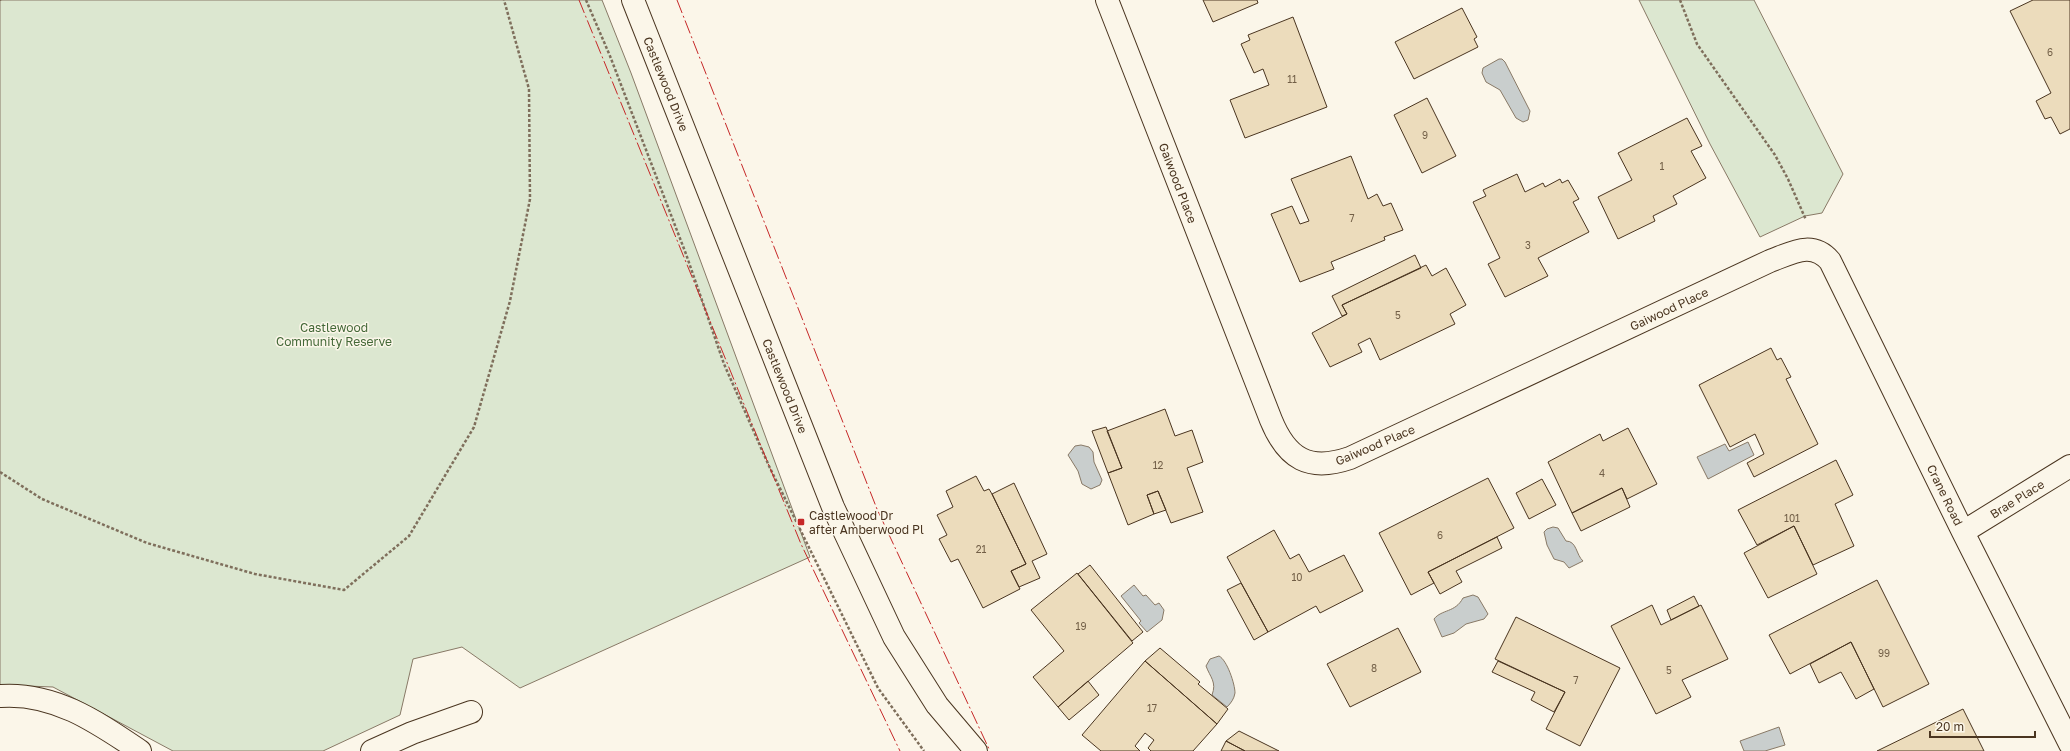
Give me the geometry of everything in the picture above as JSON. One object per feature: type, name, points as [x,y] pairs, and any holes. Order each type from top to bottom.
[{"type":"street","name":"Castlewood Drive","points":[[633,0],[834,507],[894,637],[937,705],[976,751]]},
{"type":"street","name":"Gaiwood Place","points":[[1107,0],[1278,437],[1287,450],[1302,460],[1318,464],[1333,464],[1350,458],[1770,261],[1797,251],[1817,250]]},
{"type":"street","name":"Crane Road","points":[[1817,250],[1823,253],[1830,261],[1963,532],[2070,744]]},
{"type":"street","name":"Brae Place","points":[[1963,532],[2070,466]]},
{"type":"street","points":[[0,696],[34,698],[70,708],[96,721],[140,751]]},
{"type":"street","points":[[372,751],[412,733],[471,712]]},
{"type":"path","points":[[0,472],[42,499],[147,543],[255,574],[344,590],[409,536],[474,427],[510,301],[530,199],[530,89],[504,0]]},
{"type":"path","points":[[586,0],[610,56],[686,254],[724,364],[766,459],[878,688],[924,751]]},
{"type":"path","points":[[1680,0],[1697,44],[1762,135],[1788,179],[1799,202],[1817,250]]},
{"type":"green space","name":"Castlewood Community Reserve","points":[[0,0],[602,0],[631,73],[810,557],[520,688],[462,647],[413,659],[400,715],[323,751],[173,751],[53,687],[0,685]]},
{"type":"green space","points":[[1639,0],[1754,0],[1843,174],[1822,213],[1805,216],[1760,237],[1710,144]]},
{"type":"shaded area","points":[[1499,59],[1502,59],[1505,62],[1530,111],[1528,120],[1523,122],[1516,118],[1500,90],[1486,82],[1482,73],[1483,68]]},
{"type":"shaded area","points":[[1748,442],[1754,455],[1708,479],[1697,457],[1725,444],[1729,451]]},
{"type":"shaded area","points":[[1081,445],[1089,447],[1093,452],[1094,462],[1102,480],[1100,485],[1091,489],[1082,484],[1078,471],[1068,455],[1075,446]]},
{"type":"shaded area","points":[[1553,527],[1558,528],[1566,541],[1572,543],[1583,561],[1569,568],[1564,562],[1554,559],[1547,545],[1544,532]]},
{"type":"shaded area","points":[[1134,585],[1143,596],[1146,595],[1155,605],[1159,603],[1164,610],[1162,620],[1147,632],[1139,623],[1141,621],[1121,596]]},
{"type":"shaded area","points":[[1473,595],[1478,597],[1488,614],[1484,619],[1466,624],[1454,633],[1442,637],[1434,619],[1452,609],[1460,603],[1463,598]]},
{"type":"shaded area","points":[[1219,656],[1228,667],[1235,689],[1234,697],[1227,707],[1212,695],[1214,687],[1206,666],[1210,659]]},
{"type":"shaded area","points":[[1779,727],[1785,745],[1765,751],[1744,751],[1740,741]]},
{"type":"building","points":[[1203,0],[1257,0],[1258,3],[1213,22]]},
{"type":"building","points":[[2033,0],[2070,0],[2070,129],[2060,134],[2051,117],[2045,119],[2036,101],[2051,93],[2010,11]]},
{"type":"building","points":[[1462,8],[1477,37],[1474,39],[1478,47],[1414,79],[1395,42]]},
{"type":"building","points":[[1293,17],[1327,107],[1245,138],[1230,100],[1269,85],[1263,69],[1254,73],[1241,44],[1250,40],[1248,35]]},
{"type":"building","points":[[1427,98],[1456,156],[1422,173],[1394,115]]},
{"type":"building","points":[[1687,118],[1702,146],[1691,151],[1706,178],[1673,196],[1677,204],[1653,216],[1655,221],[1618,239],[1598,197],[1632,180],[1618,153]]},
{"type":"building","points":[[1351,156],[1368,199],[1377,194],[1383,206],[1391,203],[1403,230],[1384,237],[1385,240],[1331,262],[1334,269],[1300,282],[1271,214],[1292,206],[1300,224],[1309,221],[1291,179]]},
{"type":"building","points":[[1517,174],[1525,192],[1543,183],[1545,187],[1560,179],[1562,183],[1568,180],[1579,199],[1573,202],[1589,232],[1538,258],[1548,276],[1505,297],[1488,264],[1500,258],[1473,202],[1486,196],[1483,190]]},
{"type":"building","points":[[1415,255],[1421,268],[1342,305],[1347,314],[1342,316],[1332,296]]},
{"type":"building","points":[[1426,265],[1432,276],[1446,268],[1466,305],[1450,314],[1455,324],[1380,360],[1370,338],[1358,344],[1362,352],[1330,367],[1312,333],[1347,314],[1342,305]]},
{"type":"building","points":[[1771,348],[1777,360],[1781,358],[1791,377],[1786,379],[1818,444],[1754,477],[1747,463],[1764,454],[1755,434],[1730,447],[1699,385]]},
{"type":"building","points":[[1165,409],[1175,436],[1192,430],[1203,462],[1187,468],[1203,512],[1171,523],[1158,491],[1147,495],[1154,514],[1128,525],[1108,473],[1122,468],[1107,431]]},
{"type":"building","points":[[1106,427],[1122,468],[1108,473],[1092,431]]},
{"type":"building","points":[[1628,428],[1657,484],[1627,499],[1622,488],[1572,513],[1548,462],[1600,434],[1603,441]]},
{"type":"building","points":[[1836,460],[1853,495],[1835,504],[1854,546],[1813,565],[1794,526],[1757,545],[1738,510]]},
{"type":"building","points":[[976,476],[984,491],[989,489],[992,494],[1026,564],[1011,571],[1020,589],[983,608],[958,559],[951,562],[939,539],[947,535],[937,515],[953,507],[946,491]]},
{"type":"building","points":[[1488,478],[1514,528],[1428,572],[1434,583],[1411,595],[1379,533]]},
{"type":"building","points":[[1542,479],[1556,505],[1529,519],[1516,493]]},
{"type":"building","points":[[1014,483],[1047,554],[1032,561],[1040,578],[1019,587],[1011,571],[1026,564],[992,494]]},
{"type":"building","points":[[1622,488],[1630,507],[1581,531],[1572,513]]},
{"type":"building","points":[[1158,491],[1166,510],[1154,514],[1147,495]]},
{"type":"building","points":[[1794,526],[1817,574],[1768,598],[1744,553]]},
{"type":"building","points":[[1274,530],[1290,559],[1299,554],[1309,572],[1344,555],[1363,591],[1320,613],[1316,606],[1268,632],[1227,557]]},
{"type":"building","points":[[1497,537],[1502,548],[1456,571],[1462,582],[1440,594],[1428,572]]},
{"type":"building","points":[[1090,565],[1143,632],[1132,641],[1078,574]]},
{"type":"building","points":[[1077,573],[1133,643],[1058,707],[1033,677],[1064,651],[1031,610]]},
{"type":"building","points":[[1877,580],[1929,684],[1883,707],[1851,642],[1790,674],[1769,635]]},
{"type":"building","points":[[1241,583],[1268,632],[1254,640],[1227,590]]},
{"type":"building","points":[[1694,596],[1699,606],[1671,620],[1667,610]]},
{"type":"building","points":[[1652,605],[1661,625],[1701,605],[1728,659],[1682,680],[1691,697],[1656,714],[1611,626]]},
{"type":"building","points":[[1516,617],[1620,668],[1580,746],[1546,729],[1565,692],[1495,659]]},
{"type":"building","points":[[1398,628],[1421,672],[1350,707],[1327,664]]},
{"type":"building","points":[[1851,642],[1874,689],[1856,699],[1841,672],[1819,683],[1810,664]]},
{"type":"building","points":[[1160,648],[1200,682],[1198,684],[1228,709],[1217,724],[1145,661]]},
{"type":"building","points":[[1145,661],[1217,724],[1193,751],[1151,751],[1148,748],[1154,740],[1145,733],[1135,746],[1140,751],[1101,751],[1082,735]]},
{"type":"building","points":[[1498,661],[1565,692],[1554,712],[1531,700],[1535,692],[1492,672]]},
{"type":"building","points":[[1088,681],[1099,695],[1069,720],[1058,707]]},
{"type":"building","points":[[1963,709],[1984,751],[1877,751]]},
{"type":"building","points":[[1239,731],[1279,751],[1245,751],[1226,741]]},
{"type":"building","points":[[1226,741],[1245,751],[1221,751]]},
{"type":"power","points":[[579,0],[801,544],[900,751]]},
{"type":"power","points":[[677,0],[877,509],[990,751]]},
{"type":"place","name":"Castlewood Dr after Amberwood Pl","points":[[801,522]]}]
